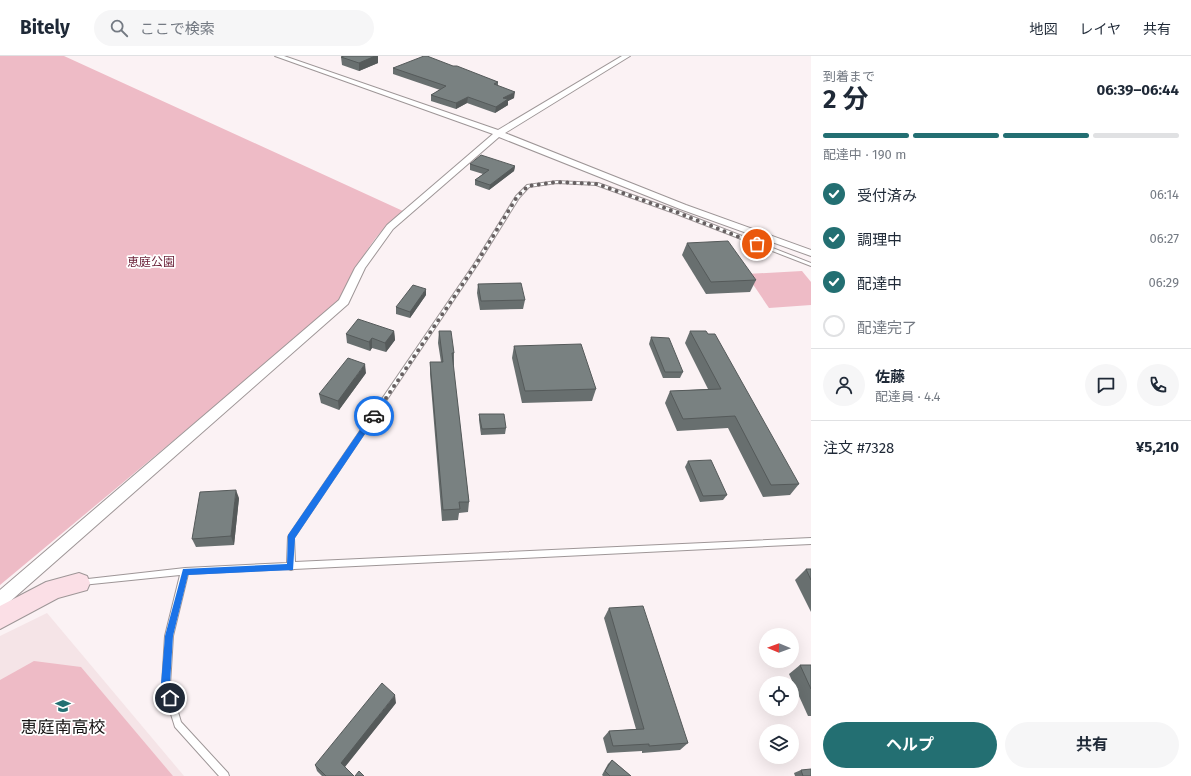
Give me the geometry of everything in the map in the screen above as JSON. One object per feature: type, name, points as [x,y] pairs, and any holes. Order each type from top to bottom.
[{"type":"street","points":[[278,56],[499,133],[504,137],[668,201],[811,253]]},
{"type":"street","points":[[0,600],[344,302],[360,268],[390,227],[499,133],[627,56]]},
{"type":"street","points":[[0,618],[54,588],[79,583]]},
{"type":"lane","points":[[290,567],[291,538],[476,264],[517,197],[528,186],[556,182],[597,184],[676,212],[811,265]]},
{"type":"lane","points":[[79,583],[185,571],[811,541]]},
{"type":"lane","points":[[185,571],[169,636],[166,684],[178,724],[224,776]]},
{"type":"shaded area","name":"恵庭南高校","points":[[47,613],[184,776],[0,776],[0,636]]},
{"type":"green space","name":"恵庭公園","points":[[0,56],[64,56],[403,211],[382,231],[366,252],[359,263],[341,301],[0,585]]},
{"type":"green space","points":[[802,271],[811,282],[811,305],[769,308],[746,274]]},
{"type":"green space","name":"恵庭南高校","points":[[34,661],[81,667],[173,776],[0,776],[0,680]]},
{"type":"building","points":[[375,56],[359,63],[341,57]]},
{"type":"building","points":[[424,56],[457,66],[498,82],[494,84],[515,92],[503,98],[508,99],[496,107],[468,97],[456,103],[431,95],[446,86],[393,68]]},
{"type":"building","points":[[481,155],[515,166],[490,185],[475,180],[489,170],[470,164]]},
{"type":"building","points":[[728,241],[756,280],[711,282],[687,243]]},
{"type":"building","points":[[521,283],[525,300],[481,301],[478,284]]},
{"type":"building","points":[[413,285],[426,289],[410,312],[396,307]]},
{"type":"building","points":[[358,319],[394,331],[385,343],[372,338],[369,342],[346,334]]},
{"type":"building","points":[[439,331],[451,331],[454,353],[452,353],[469,502],[459,502],[460,509],[443,510],[430,362],[443,362]]},
{"type":"building","points":[[690,331],[706,331],[708,334],[715,334],[799,484],[771,485],[735,416],[683,419],[670,391],[721,389]]},
{"type":"building","points":[[651,337],[669,338],[683,372],[665,372]]},
{"type":"building","points":[[581,344],[596,389],[525,391],[514,346]]},
{"type":"building","points":[[348,358],[365,364],[338,401],[319,394]]},
{"type":"building","points":[[479,414],[504,414],[506,428],[482,429]]},
{"type":"building","points":[[711,460],[727,495],[703,496],[688,461]]},
{"type":"building","points":[[236,490],[231,536],[192,539],[200,492]]},
{"type":"building","points":[[806,569],[811,569],[811,580]]},
{"type":"building","points":[[643,606],[688,743],[649,746],[649,744],[613,746],[609,731],[644,729],[609,608]]},
{"type":"building","points":[[800,665],[811,665],[811,689]]},
{"type":"building","points":[[382,683],[395,695],[341,763],[354,776],[326,776],[315,765]]},
{"type":"building","points":[[612,760],[631,776],[610,776],[605,771]]},
{"type":"building","points":[[811,769],[811,776],[803,776],[801,770]]},
{"type":"building","points":[[359,771],[364,776],[355,776]]},
{"type":"way so far","points":[[374,416],[476,264],[517,197],[528,186],[556,182],[597,184],[676,212],[757,244]]},
{"type":"place","name":"恵庭南高校","points":[[63,706]]},
{"type":"route","points":[[170,698],[166,684],[169,636],[185,571],[290,567],[291,538],[374,416]]}]
